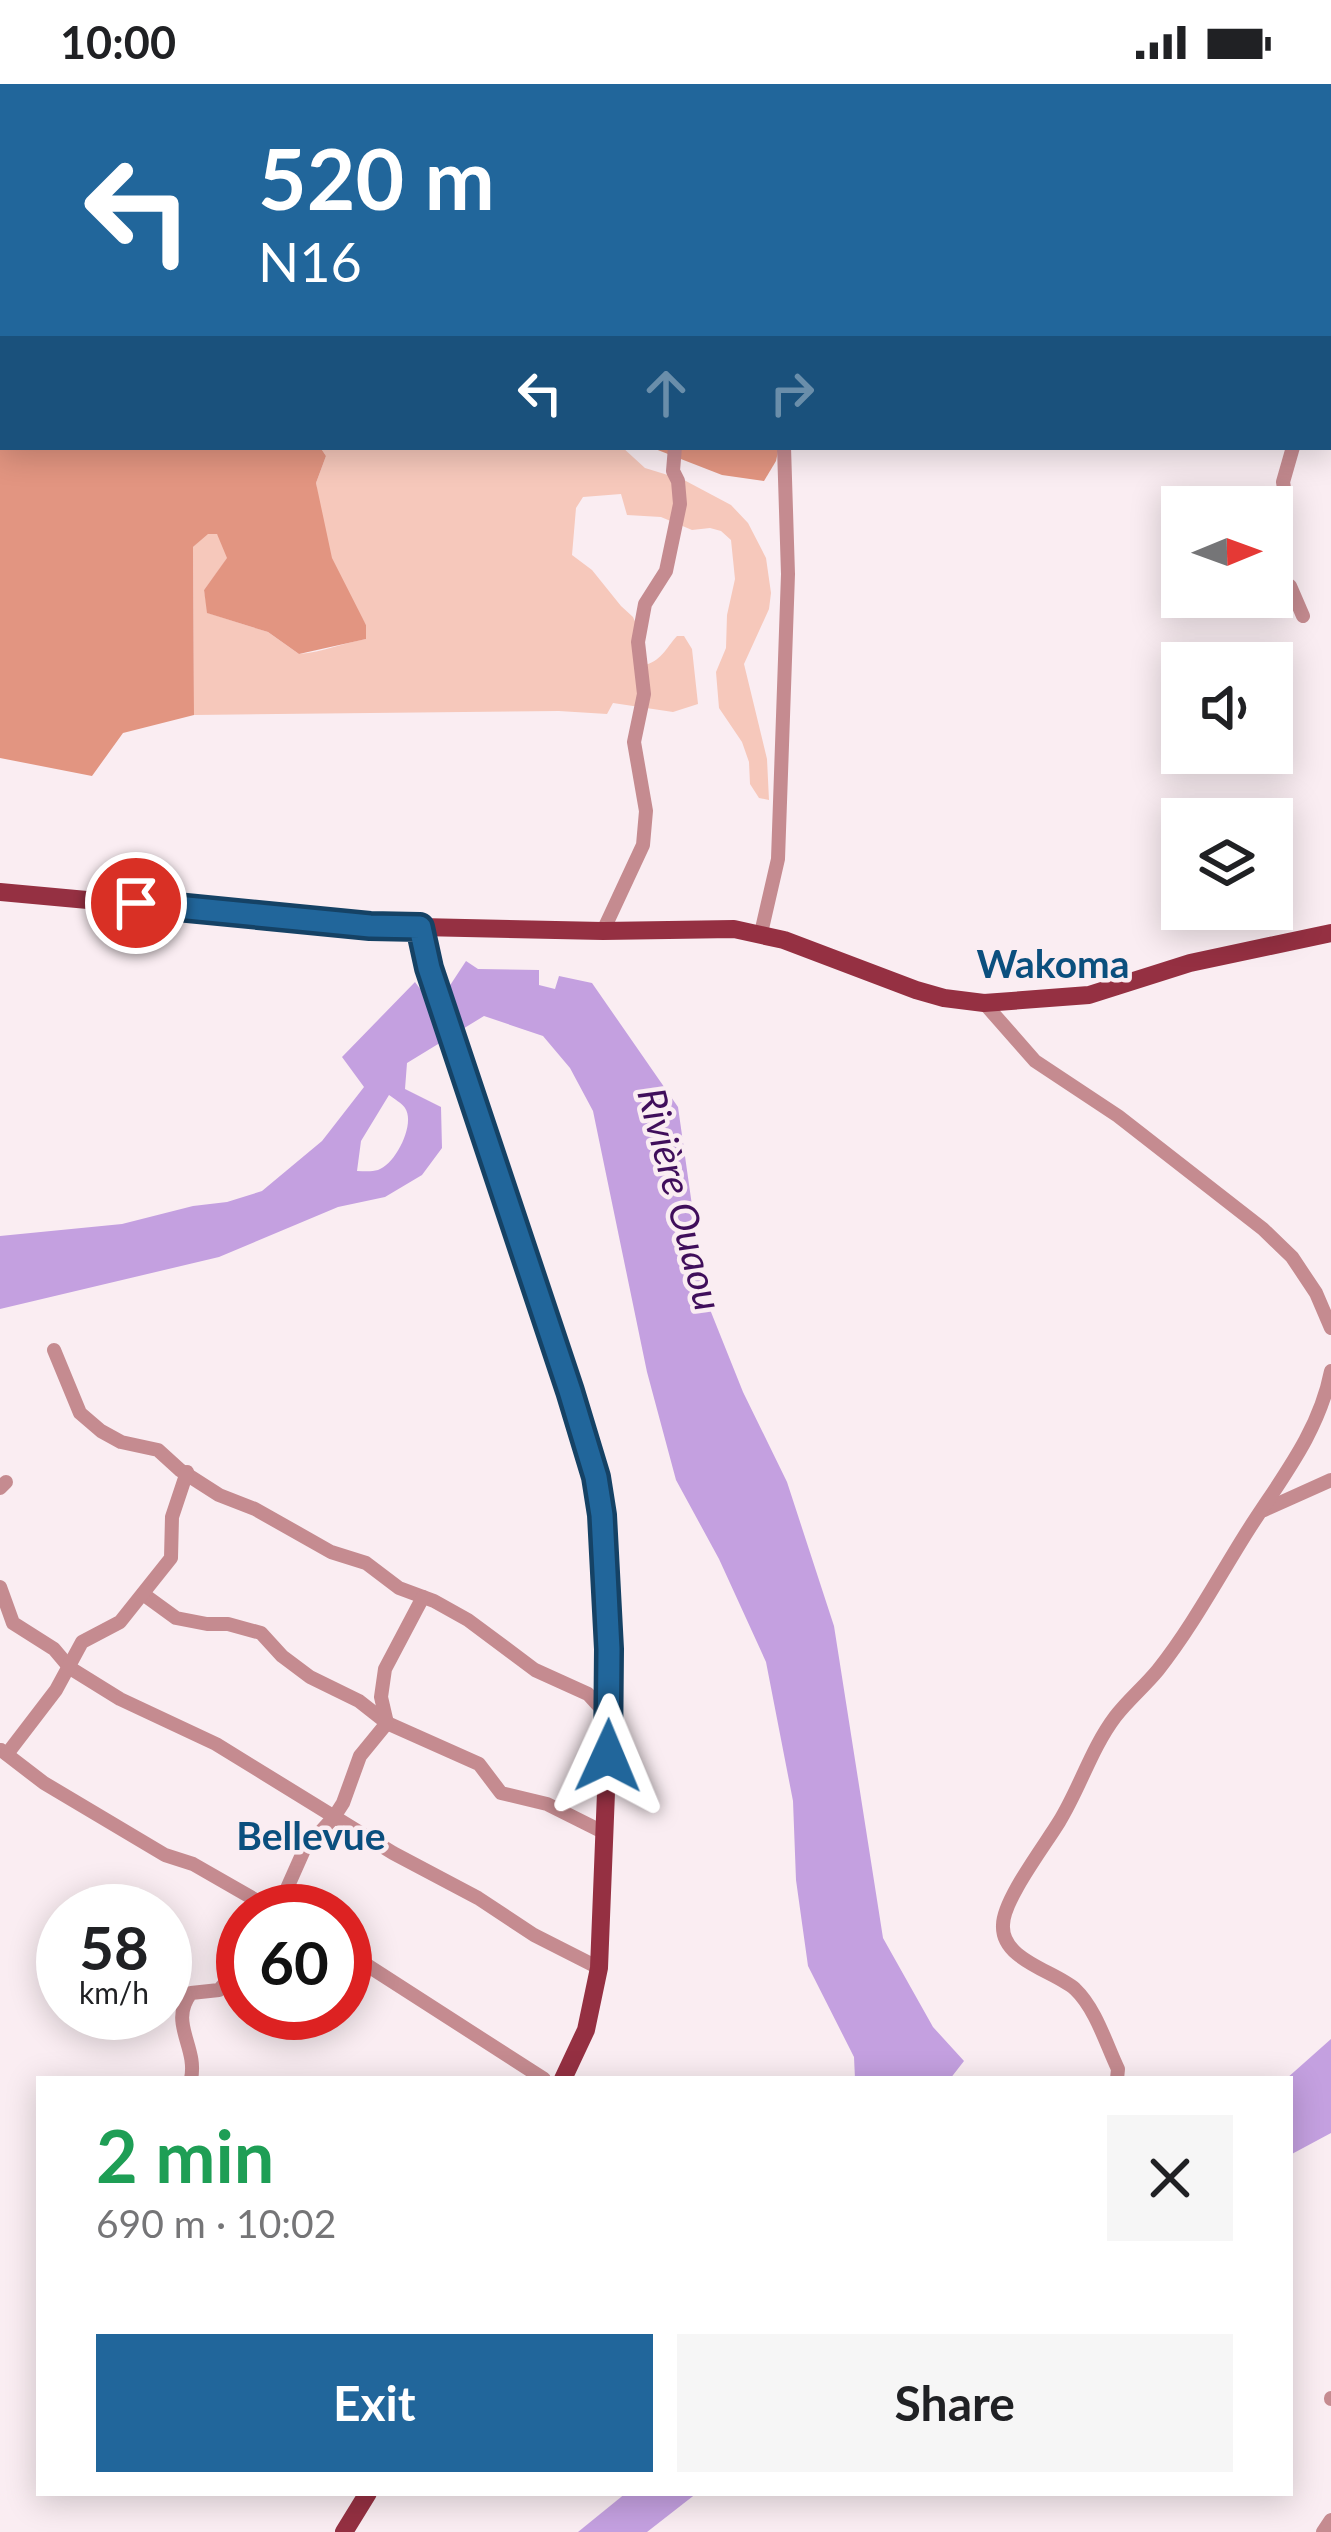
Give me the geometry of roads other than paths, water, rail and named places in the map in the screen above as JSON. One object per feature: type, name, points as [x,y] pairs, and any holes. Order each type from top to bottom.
[{"type":"main road","points":[[0,892],[370,926],[603,931],[715,928],[761,933],[916,990],[983,1003],[1089,995],[1190,964],[1331,933]]},
{"type":"main road","points":[[420,927],[429,968],[596,1477],[602,1515],[609,1717],[599,1968],[586,2030],[564,2076]]},
{"type":"main road","points":[[344,2532],[366,2496]]},
{"type":"street","points":[[603,931],[644,845],[646,811],[634,742],[644,694],[638,642],[645,604],[666,571],[680,504],[673,471],[675,450]]},
{"type":"street","points":[[761,933],[778,860],[788,574],[784,450]]},
{"type":"street","points":[[1291,450],[1283,482],[1274,574],[1290,586],[1303,616]]},
{"type":"street","points":[[983,1003],[1035,1061],[1118,1116],[1263,1229],[1292,1257],[1316,1293],[1331,1328]]},
{"type":"street","points":[[54,1350],[80,1413],[100,1431],[121,1442],[158,1450],[219,1495],[255,1509],[331,1552],[366,1562],[399,1588],[468,1620],[535,1670],[588,1694],[609,1717]]},
{"type":"street","points":[[1117,2076],[1092,2012],[1074,1988],[1030,1964],[1006,1943],[1003,1925],[1010,1900],[1080,1786],[1097,1743],[1180,1640],[1307,1441],[1331,1372]]},
{"type":"street","points":[[187,1472],[172,1516],[170,1558],[121,1622],[82,1642],[70,1668],[4,1752],[44,1783],[165,1856],[193,1864],[227,1884]]},
{"type":"street","points":[[1261,1511],[1331,1480]]},
{"type":"street","points":[[0,1588],[13,1623],[54,1649],[70,1668],[120,1699],[216,1744],[534,1935],[599,1968]]},
{"type":"street","points":[[143,1594],[176,1618],[261,1633],[282,1656],[387,1723],[479,1764],[501,1792],[547,1804],[605,1833]]},
{"type":"street","points":[[387,1723],[381,1697],[385,1669],[423,1597]]},
{"type":"street","points":[[289,1884],[304,1850],[343,1803],[360,1756],[387,1723]]},
{"type":"street","points":[[372,1968],[539,2076]]},
{"type":"street","points":[[192,2076],[194,2061],[182,2027],[181,2006],[191,1993],[216,1990]]},
{"type":"street","points":[[1323,2532],[1331,2520]]},
{"type":"water","name":"Rivière Ouaou","points":[[466,961],[478,969],[539,970],[539,985],[555,989],[559,976],[592,983],[678,1107],[705,1297],[743,1392],[787,1482],[834,1626],[883,1938],[933,2027],[964,2061],[952,2076],[855,2076],[854,2057],[808,1966],[796,1880],[793,1801],[766,1662],[676,1480],[647,1372],[593,1111],[570,1068],[543,1036],[484,1016],[407,1063],[405,1089],[441,1107],[442,1148],[422,1175],[385,1197],[338,1207],[219,1257],[0,1309],[0,1236],[122,1224],[262,1191],[322,1141],[364,1087],[342,1057],[415,982],[424,994],[445,993]],"holes":[[[389,1095],[404,1107],[408,1124],[391,1160],[375,1171],[357,1171],[361,1141]]]},
{"type":"water","points":[[1331,2039],[1331,2133],[1293,2153],[1293,2076],[1289,2076]]},
{"type":"water","points":[[622,2496],[693,2496],[647,2532],[578,2532]]},
{"type":"district","name":"Wakoma","points":[[1053,963]]},
{"type":"district","name":"Bellevue","points":[[311,1835]]}]
